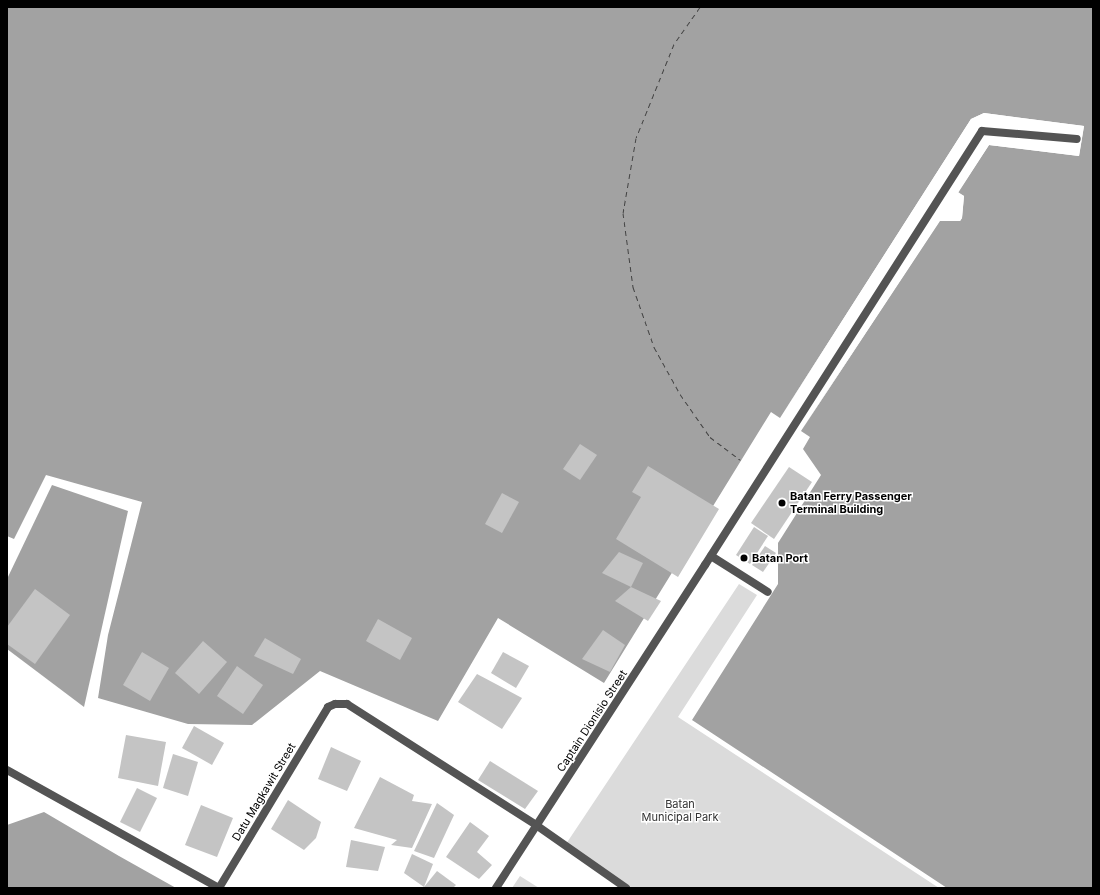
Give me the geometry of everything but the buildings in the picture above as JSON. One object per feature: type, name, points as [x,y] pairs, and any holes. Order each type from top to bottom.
[{"type":"street","name":"Captain Dionisio Street","points":[[496,888],[536,825],[587,751],[982,132],[1077,139]]},
{"type":"street","points":[[711,556],[768,592]]},
{"type":"street","name":"Datu Magkawit Street","points":[[219,888],[328,707],[347,704],[536,825]]},
{"type":"street","points":[[7,770],[219,888]]},
{"type":"street","points":[[536,825],[626,888]]},
{"type":"green space","name":"Batan Municipal Park","points":[[739,584],[757,595],[678,717],[939,888],[632,888],[566,844]]},
{"type":"green space","points":[[520,876],[539,888],[512,888]]},
{"type":"shaded area","points":[[7,7],[1093,7],[1093,888],[947,888],[692,720],[778,584],[778,543],[821,475],[803,449],[810,437],[801,431],[940,220],[960,221],[962,218],[964,196],[958,193],[989,145],[1079,156],[1084,126],[984,113],[971,119],[780,418],[771,412],[604,683],[498,618],[438,721],[320,671],[252,725],[188,724],[98,698],[108,635],[142,502],[46,475],[14,539],[7,536]]},
{"type":"shaded area","points":[[52,485],[128,511],[84,707],[7,649],[7,579]]},
{"type":"shaded area","points":[[44,812],[176,888],[7,888],[7,825]]},
{"type":"pier","points":[[984,113],[1084,126],[1079,156],[989,145],[958,192],[964,196],[962,218],[960,221],[940,221],[801,431],[939,219],[961,217],[962,197],[956,192],[988,144],[1078,154],[1081,127],[985,115],[973,120],[780,418],[971,119]]},
{"type":"ferry route","points":[[700,7],[674,44],[636,138],[623,213],[633,287],[654,347],[680,394],[710,437],[740,460]]},
{"type":"place","name":"Batan Ferry Passenger Terminal Building","points":[[782,503]]},
{"type":"place","name":"Batan Port","points":[[744,558]]}]
